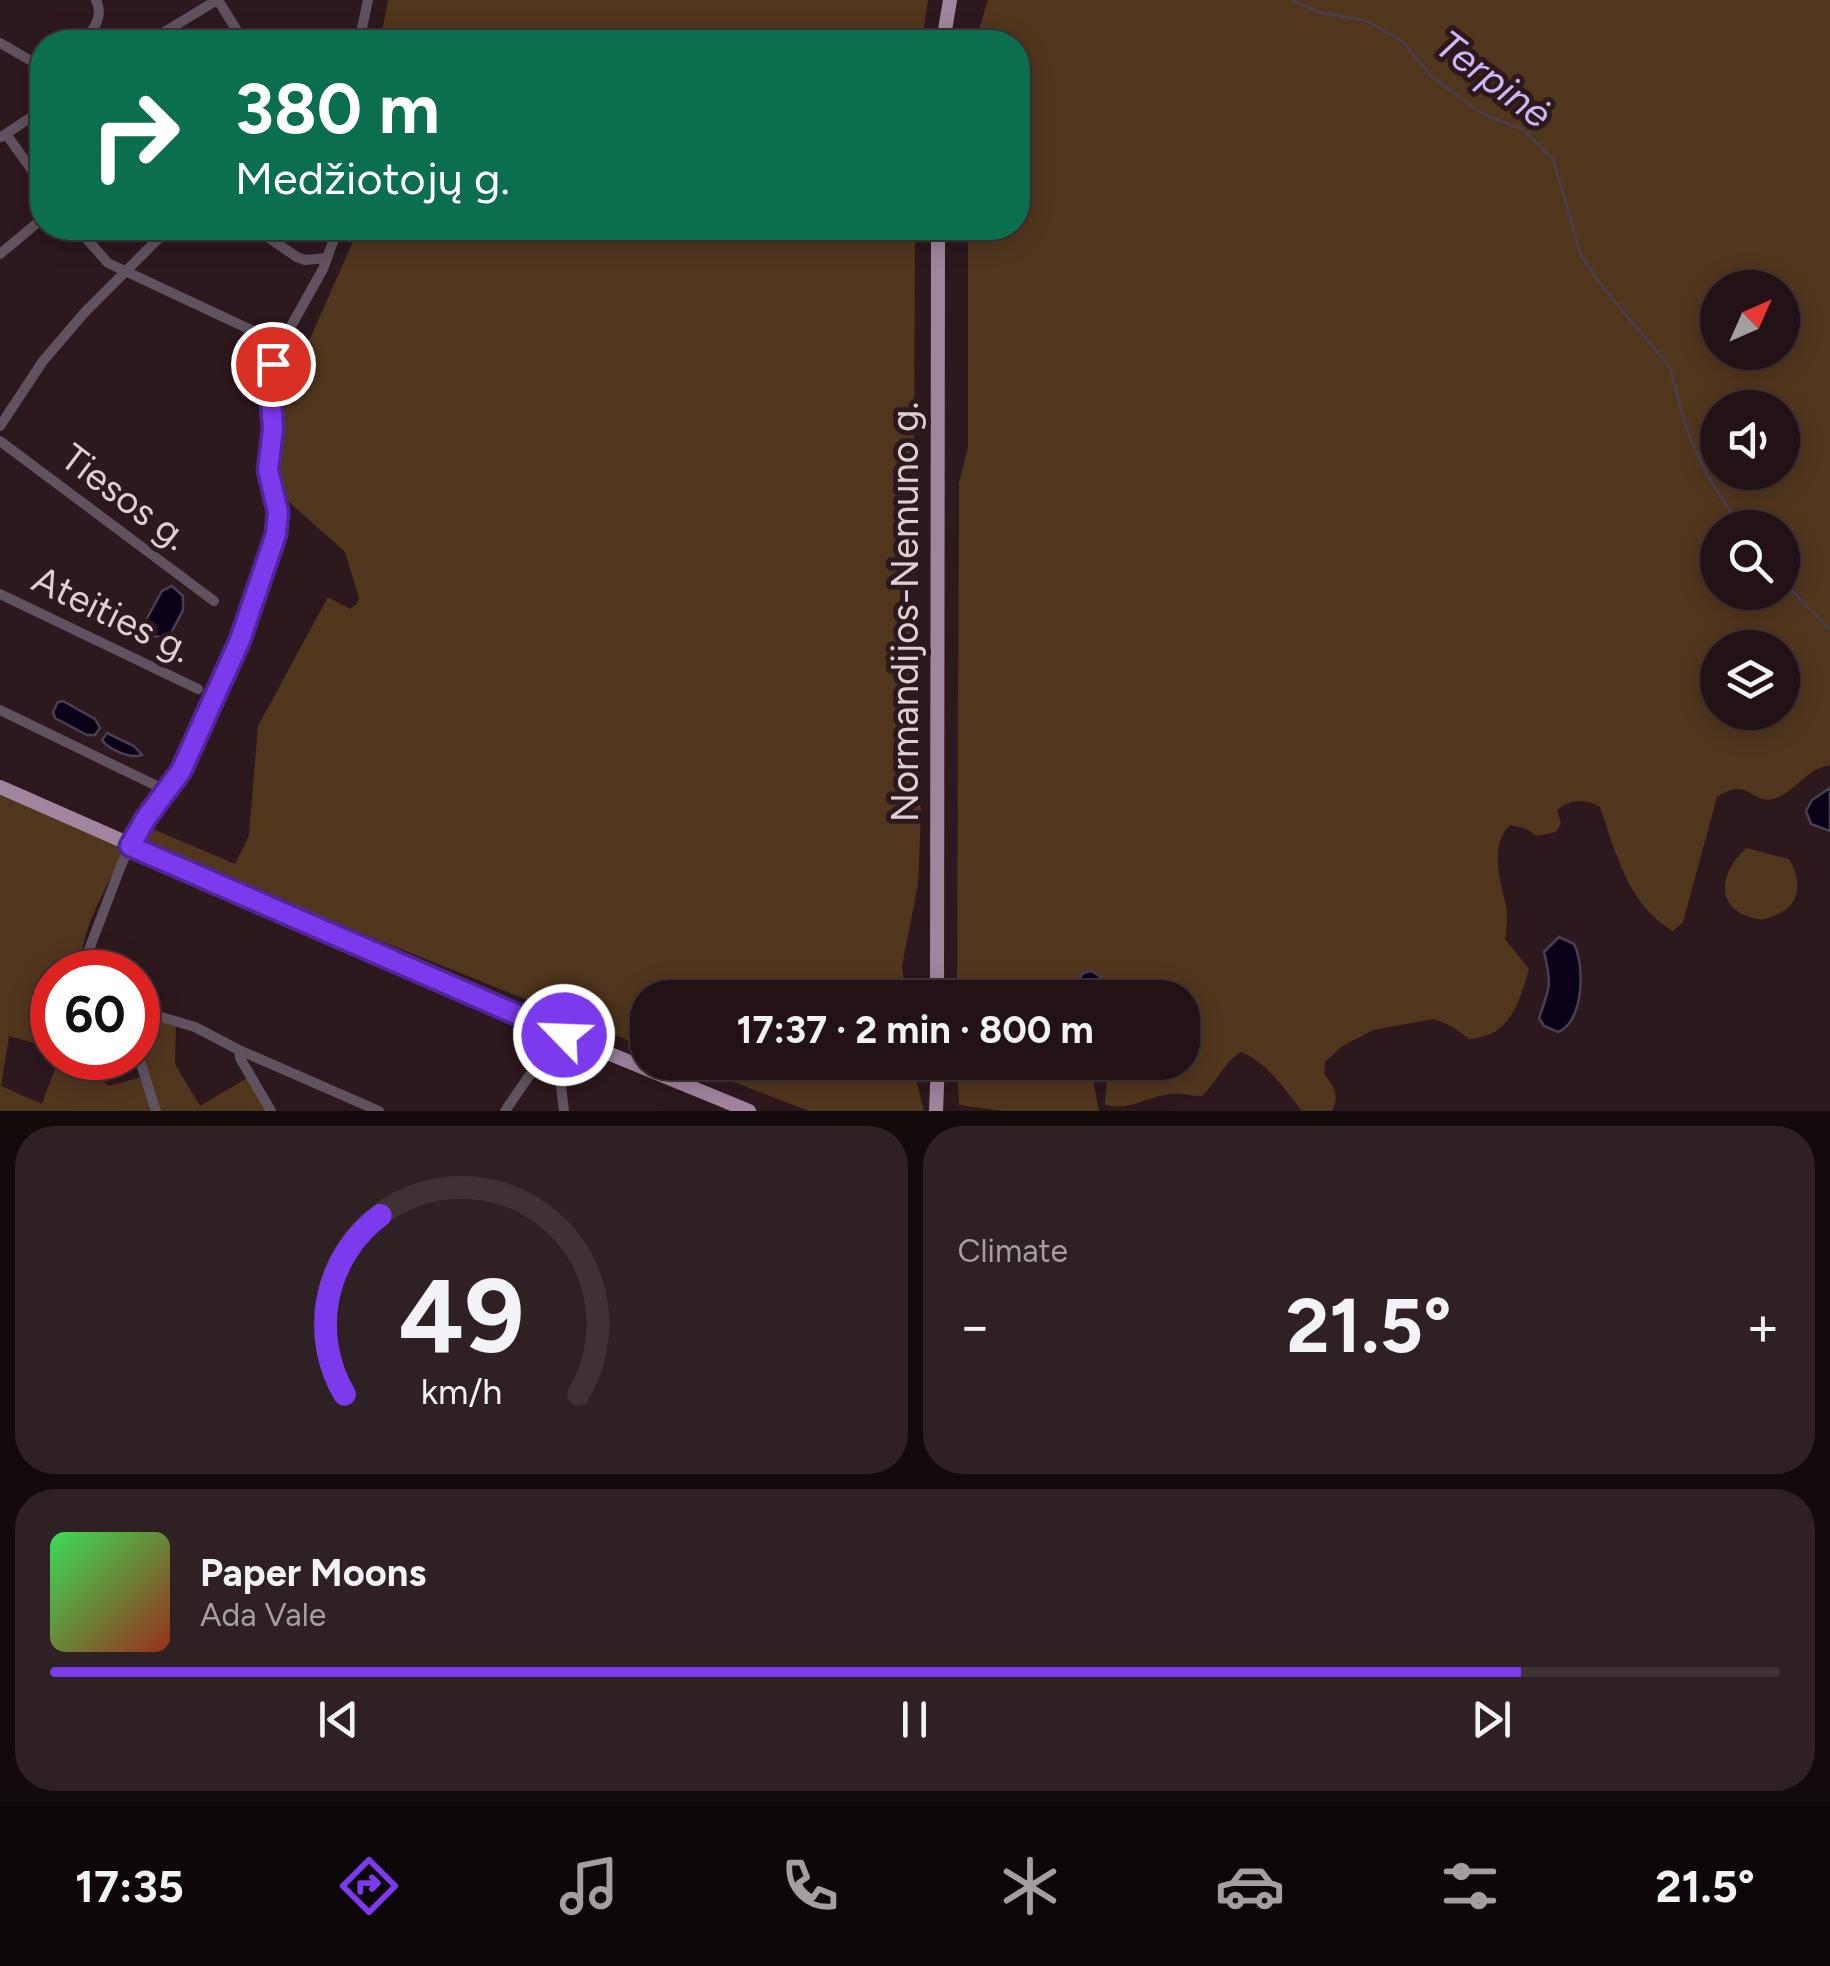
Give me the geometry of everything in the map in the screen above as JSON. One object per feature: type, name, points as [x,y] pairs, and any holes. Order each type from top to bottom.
[{"type":"main road","points":[[944,30],[950,0]]},
{"type":"main road","name":"Normandijos-Nemuno g.","points":[[938,240],[938,980]]},
{"type":"main road","points":[[0,788],[564,1035],[748,1111]]},
{"type":"main road","points":[[938,1080],[939,1111]]},
{"type":"street","points":[[92,30],[100,14],[96,0]]},
{"type":"street","points":[[168,30],[218,0],[237,30]]},
{"type":"street","points":[[362,30],[368,0]]},
{"type":"street","points":[[0,43],[30,61]]},
{"type":"street","points":[[30,118],[3,136],[30,169]]},
{"type":"street","points":[[0,254],[30,229]]},
{"type":"street","points":[[88,240],[108,263],[281,344]]},
{"type":"street","points":[[0,426],[43,361],[157,240]]},
{"type":"street","points":[[272,240],[297,257],[327,258]]},
{"type":"street","points":[[88,950],[130,846],[181,771],[240,640],[276,534],[278,512],[268,470],[273,429],[269,375],[281,344],[317,283],[334,240]]},
{"type":"street","name":"Tiesos g.","points":[[0,441],[214,601]]},
{"type":"street","name":"Ateities g.","points":[[0,594],[198,689]]},
{"type":"street","points":[[0,710],[167,791]]},
{"type":"street","points":[[160,1017],[194,1027],[379,1111]]},
{"type":"street","points":[[564,1035],[557,1054],[564,1111]]},
{"type":"street","points":[[239,1050],[271,1111]]},
{"type":"street","points":[[506,1111],[530,1076],[557,1054]]},
{"type":"street","points":[[146,1080],[156,1111]]},
{"type":"shaded area","points":[[388,0],[928,0],[924,30],[382,30]]},
{"type":"shaded area","points":[[988,0],[1830,0],[1830,765],[1814,771],[1776,798],[1761,799],[1737,789],[1717,797],[1683,922],[1673,931],[1634,892],[1600,807],[1583,801],[1562,806],[1557,810],[1561,824],[1556,832],[1536,836],[1510,825],[1498,853],[1507,914],[1505,939],[1529,969],[1511,1016],[1494,1032],[1469,1039],[1434,1019],[1373,1030],[1341,1047],[1325,1062],[1324,1074],[1336,1096],[1332,1111],[1302,1111],[1267,1069],[1240,1052],[1202,1096],[1173,1094],[1114,1106],[1105,1105],[1107,1080],[1200,1080],[1200,980],[957,980],[959,483],[968,447],[968,240],[1030,240],[1030,30],[979,30]]},
{"type":"shaded area","points":[[354,240],[915,240],[913,615],[908,660],[921,812],[918,884],[902,966],[904,980],[630,980],[630,1041],[141,841],[148,827],[235,864],[249,836],[258,726],[328,597],[350,609],[357,604],[359,598],[345,552],[288,501],[273,468],[282,402]]},
{"type":"shaded area","points":[[172,586],[183,596],[183,610],[170,635],[152,637],[145,632],[145,622],[162,591]]},
{"type":"shaded area","points":[[58,702],[95,719],[100,728],[95,735],[87,735],[55,718],[53,712]]},
{"type":"shaded area","points":[[107,733],[134,746],[142,755],[126,755],[110,747],[102,740]]},
{"type":"shaded area","points":[[1830,788],[1830,831],[1811,824],[1806,811],[1812,800]]},
{"type":"shaded area","points":[[0,795],[116,845],[121,854],[88,928],[83,950],[30,950],[30,1042],[9,1036],[1,1086],[42,1104],[51,1080],[102,1080],[108,1086],[143,1080],[152,1111],[0,1111]]},
{"type":"shaded area","points":[[1746,848],[1789,859],[1796,874],[1797,889],[1792,903],[1766,919],[1743,914],[1727,899],[1730,868]]},
{"type":"shaded area","points":[[1559,937],[1574,944],[1581,978],[1573,1017],[1558,1032],[1544,1026],[1539,1018],[1549,986],[1544,952]]},
{"type":"shaded area","points":[[1092,971],[1104,980],[1079,980],[1083,973]]},
{"type":"shaded area","points":[[160,1020],[176,1023],[175,1064],[200,1106],[247,1078],[268,1111],[159,1111],[150,1080],[160,1080]]},
{"type":"shaded area","points":[[728,1080],[916,1080],[924,1111],[809,1111]]},
{"type":"shaded area","points":[[958,1080],[1095,1080],[1099,1111],[1004,1111],[959,1105]]},
{"type":"waterway","name":"Terpinė","points":[[1291,0],[1319,12],[1367,21],[1402,41],[1431,76],[1483,114],[1522,129],[1553,159],[1581,255],[1600,284],[1669,366],[1688,433],[1707,475],[1729,510]]},
{"type":"waterway","name":"Terpinė","points":[[1800,599],[1830,630]]},
{"type":"route","points":[[273,364],[269,375],[273,429],[268,482],[278,512],[276,534],[240,640],[181,771],[130,846],[564,1035]]}]
